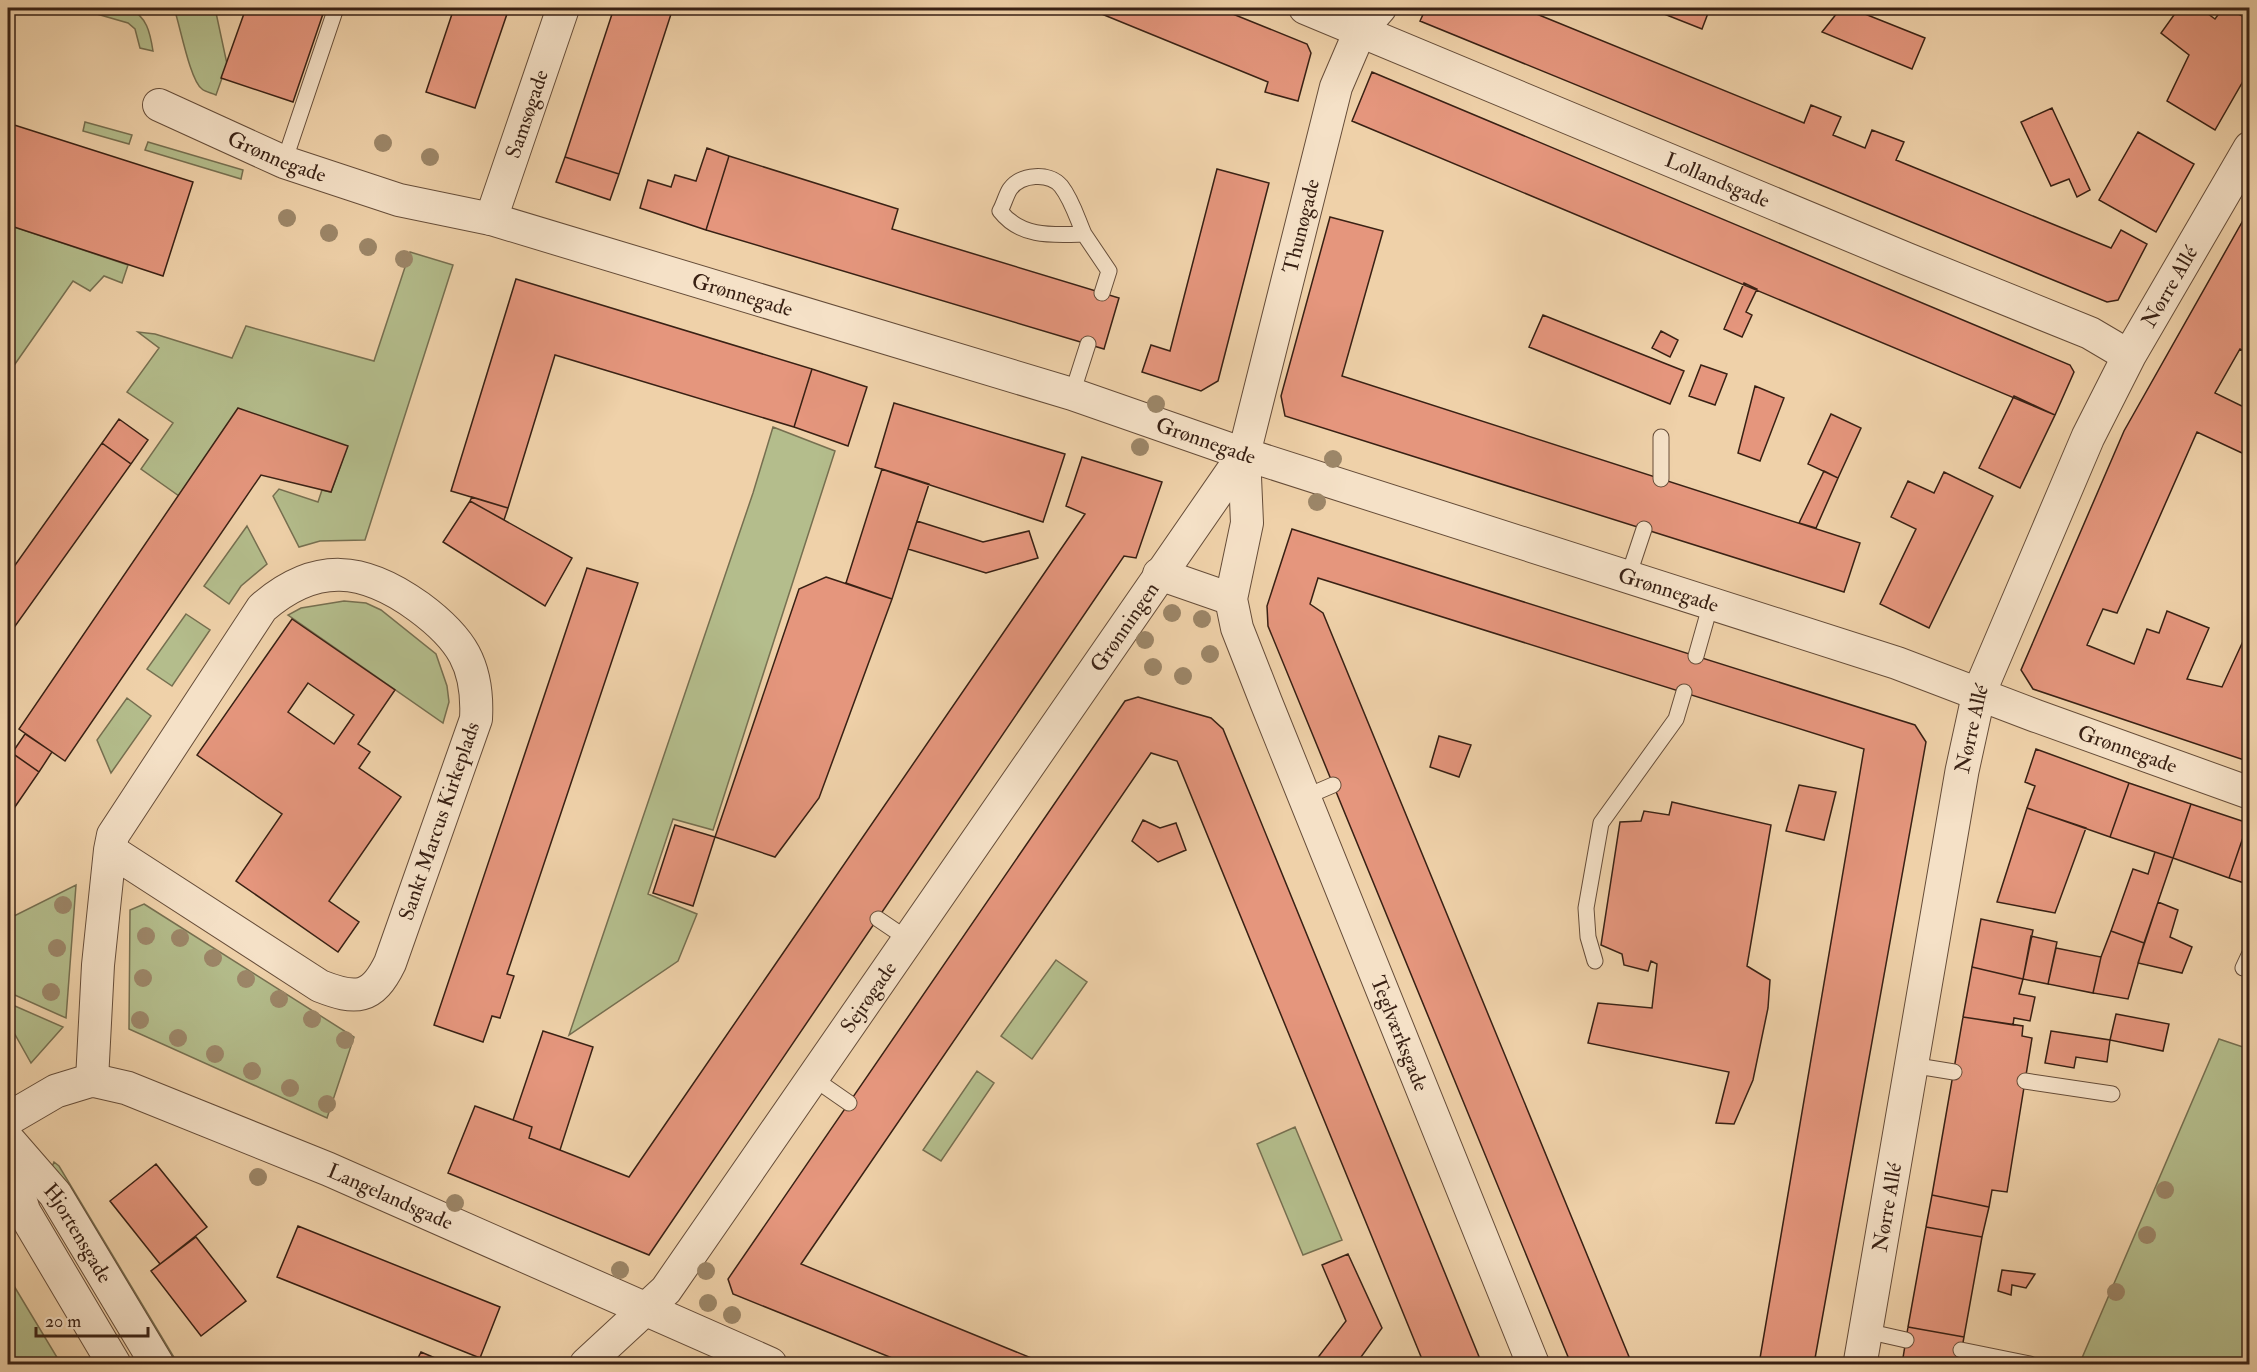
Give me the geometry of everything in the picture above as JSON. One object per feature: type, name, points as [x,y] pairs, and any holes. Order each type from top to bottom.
[{"type":"street","name":"Samsøgade","points":[[491,219],[563,8]]},
{"type":"street","name":"Lollandsgade","points":[[1305,8],[1370,19],[2090,333],[2128,356]]},
{"type":"street","name":"Thunøgade","points":[[1244,454],[1336,87],[1370,19]]},
{"type":"street","name":"Grønnegade","points":[[159,105],[284,162],[399,200],[491,219],[1072,394],[1244,454],[1898,663],[2250,793]]},
{"type":"street","name":"Nørre Allé","points":[[1860,1365],[1965,756],[1979,693],[2088,437],[2128,356],[2250,147]]},
{"type":"street","name":"Grønningen","points":[[1090,679],[1244,454]]},
{"type":"street","points":[[1231,598],[1247,523],[1244,454]]},
{"type":"street","name":"Sankt Marcus Kirkeplads","points":[[92,1080],[99,965],[110,849],[113,835],[262,608],[280,592],[302,581],[325,574],[350,574],[374,580],[397,591],[445,626],[468,659],[474,679],[476,719],[390,963],[380,984],[367,991],[354,995],[320,986],[110,849]]},
{"type":"street","name":"Grønningen","points":[[1160,574],[1231,598]]},
{"type":"street","name":"Teglværksgade","points":[[1231,598],[1237,628],[1266,702],[1533,1365]]},
{"type":"street","name":"Sejrøgade","points":[[586,1365],[666,1290],[1090,679]]},
{"type":"street","name":"Langelandsgade","points":[[8,1119],[56,1091],[92,1080],[127,1088],[328,1170],[770,1365]]},
{"type":"street","name":"Hjortensgade","points":[[8,1140],[54,1194],[157,1365]]},
{"type":"street","name":"Hjortensgade","points":[[8,1163],[24,1212],[114,1365]]},
{"type":"lane","points":[[284,162],[336,8]]},
{"type":"lane","points":[[1084,234],[1055,235],[1027,231],[1009,222],[1000,211],[1011,188],[1023,178],[1043,176],[1060,184],[1070,200],[1084,234],[1109,271],[1102,293]]},
{"type":"lane","points":[[1072,394],[1088,345]]},
{"type":"lane","points":[[1661,437],[1661,479]]},
{"type":"lane","points":[[1628,577],[1644,529]]},
{"type":"lane","points":[[1696,656],[1711,603]]},
{"type":"lane","points":[[1595,961],[1588,937],[1586,908],[1601,823],[1676,719],[1684,692]]},
{"type":"lane","points":[[1305,798],[1333,785]]},
{"type":"lane","points":[[878,919],[909,940]]},
{"type":"lane","points":[[2243,968],[2250,953]]},
{"type":"lane","points":[[1911,1065],[1954,1072]]},
{"type":"lane","points":[[813,1078],[849,1103]]},
{"type":"lane","points":[[2025,1081],[2112,1094]]},
{"type":"lane","points":[[1866,1331],[1906,1340]]},
{"type":"lane","points":[[1961,1350],[2030,1365]]},
{"type":"green space","points":[[76,8],[129,8],[140,16],[147,26],[153,51],[140,48],[135,29],[128,23]]},
{"type":"green space","points":[[174,8],[215,8],[227,64],[216,95],[202,89],[193,75]]},
{"type":"green space","points":[[85,122],[132,135],[129,144],[83,131]]},
{"type":"green space","points":[[148,142],[243,170],[241,179],[145,150]]},
{"type":"green space","points":[[8,225],[128,265],[122,283],[104,276],[90,291],[73,281],[8,374]]},
{"type":"green space","points":[[410,252],[453,265],[365,540],[320,541],[299,547],[273,496],[279,489],[318,502],[322,490],[331,492],[347,447],[179,496],[141,469],[173,423],[127,392],[159,348],[138,332],[155,334],[232,358],[246,326],[374,361]]},
{"type":"green space","points":[[773,427],[835,451],[713,830],[673,819],[648,894],[697,914],[678,961],[569,1035],[753,493]]},
{"type":"green space","points":[[247,526],[267,564],[241,586],[229,604],[204,586]]},
{"type":"green space","points":[[344,601],[366,603],[381,610],[436,654],[447,686],[449,702],[443,723],[288,615],[301,608]]},
{"type":"green space","points":[[186,614],[210,630],[172,686],[147,669]]},
{"type":"green space","points":[[127,698],[151,716],[111,773],[97,740]]},
{"type":"green space","points":[[76,885],[66,1018],[8,992],[8,919]]},
{"type":"green space","points":[[144,904],[354,1037],[327,1118],[129,1029],[130,910]]},
{"type":"green space","points":[[1056,960],[1087,982],[1032,1059],[1001,1036]]},
{"type":"green space","points":[[8,1003],[63,1027],[31,1063],[8,1022]]},
{"type":"green space","points":[[2219,1039],[2249,1049],[2249,1364],[2118,1364],[2082,1358]]},
{"type":"green space","points":[[977,1071],[994,1083],[941,1161],[923,1150]]},
{"type":"green space","points":[[1295,1127],[1342,1240],[1303,1255],[1257,1144]]},
{"type":"green space","points":[[54,1162],[59,1166],[178,1364],[170,1364],[52,1167]]},
{"type":"green space","points":[[8,1276],[61,1364],[8,1364]]},
{"type":"building","points":[[246,8],[325,8],[293,102],[221,78]]},
{"type":"building","points":[[454,8],[509,8],[475,108],[426,92]]},
{"type":"building","points":[[614,8],[673,8],[619,174],[565,157]]},
{"type":"building","points":[[1087,8],[1218,8],[1307,44],[1311,53],[1298,101],[1265,92],[1268,82]]},
{"type":"building","points":[[1426,8],[1522,8],[1804,123],[1811,105],[1841,117],[1833,135],[1865,148],[1872,130],[1904,142],[1896,160],[2111,248],[2121,230],[2147,244],[2118,300],[2107,302],[1420,21]]},
{"type":"building","points":[[1649,8],[1710,8],[1702,29]]},
{"type":"building","points":[[1841,8],[1850,8],[1925,38],[1912,69],[1822,32]]},
{"type":"building","points":[[2179,8],[2200,8],[2215,19],[2223,8],[2227,8],[2250,20],[2250,69],[2215,130],[2167,101],[2189,55],[2161,33]]},
{"type":"building","points":[[1372,72],[2070,365],[2074,372],[2055,415],[1352,121]]},
{"type":"building","points":[[2052,108],[2090,190],[2077,197],[2069,179],[2051,186],[2021,122]]},
{"type":"building","points":[[8,123],[193,182],[163,276],[8,225]]},
{"type":"building","points":[[2138,132],[2194,164],[2156,232],[2099,200]]},
{"type":"building","points":[[707,148],[729,156],[706,230],[640,208],[648,180],[671,187],[675,175],[696,181]]},
{"type":"building","points":[[729,156],[898,209],[892,229],[1119,298],[1104,349],[706,230]]},
{"type":"building","points":[[565,157],[619,174],[610,200],[556,182]]},
{"type":"building","points":[[1217,169],[1269,183],[1218,381],[1201,391],[1142,372],[1151,345],[1170,351]]},
{"type":"building","points":[[2250,208],[2250,354],[2240,349],[2215,393],[2250,410],[2250,442],[2242,453],[2197,432],[2117,613],[2103,609],[2087,645],[2134,664],[2147,629],[2159,633],[2167,611],[2209,628],[2187,679],[2222,687],[2250,626],[2250,762],[2033,689],[2021,670],[2124,431]]},
{"type":"building","points":[[1330,217],[1383,231],[1342,376],[1860,543],[1844,592],[1285,416],[1281,396]]},
{"type":"building","points":[[516,279],[812,369],[794,427],[555,355],[508,508],[451,491]]},
{"type":"building","points":[[1744,283],[1757,289],[1746,312],[1752,315],[1742,337],[1724,329]]},
{"type":"building","points":[[1543,315],[1684,371],[1670,404],[1529,347]]},
{"type":"building","points":[[1661,331],[1678,340],[1670,357],[1652,348]]},
{"type":"building","points":[[1701,365],[1727,374],[1715,405],[1689,396]]},
{"type":"building","points":[[812,369],[867,387],[848,446],[794,427]]},
{"type":"building","points":[[1755,386],[1784,398],[1760,461],[1738,453]]},
{"type":"building","points":[[2014,396],[2055,415],[2020,488],[1979,468]]},
{"type":"building","points":[[894,403],[1065,454],[1043,522],[875,467]]},
{"type":"building","points":[[238,408],[348,446],[331,492],[261,475],[65,761],[19,729]]},
{"type":"building","points":[[1831,414],[1861,428],[1838,478],[1808,464]]},
{"type":"building","points":[[119,419],[148,440],[131,464],[102,443]]},
{"type":"building","points":[[102,443],[131,464],[8,636],[8,575]]},
{"type":"building","points":[[1082,457],[1162,482],[1136,558],[1124,556],[649,1255],[448,1173],[475,1106],[532,1127],[529,1138],[629,1177],[1085,514],[1066,506]]},
{"type":"building","points":[[882,469],[929,484],[892,599],[846,583]]},
{"type":"building","points":[[1824,471],[1838,478],[1816,528],[1799,523]]},
{"type":"building","points":[[1944,472],[1993,496],[1929,628],[1880,604],[1916,529],[1891,517],[1908,481],[1934,493]]},
{"type":"building","points":[[472,497],[508,508],[504,520],[470,501]]},
{"type":"building","points":[[470,501],[572,558],[545,606],[443,542]]},
{"type":"building","points":[[917,521],[983,542],[1029,531],[1038,558],[986,573],[908,549]]},
{"type":"building","points":[[1292,529],[1915,725],[1926,742],[1814,1364],[1759,1364],[1864,749],[1318,578],[1310,604],[1323,613],[1632,1364],[1571,1364],[1268,626],[1267,606]]},
{"type":"building","points":[[587,568],[638,583],[507,974],[514,976],[500,1018],[492,1016],[483,1042],[434,1025]]},
{"type":"building","points":[[826,577],[892,599],[819,798],[775,857],[715,837],[799,589]]},
{"type":"building","points":[[292,619],[395,690],[358,744],[370,752],[359,768],[401,797],[329,901],[359,922],[338,952],[236,881],[282,814],[197,755]],"holes":[[[308,683],[354,715],[334,744],[288,712]]]},
{"type":"building","points":[[1138,697],[1211,718],[1223,729],[1482,1364],[1424,1364],[1177,761],[1151,753],[801,1264],[1046,1364],[907,1364],[733,1294],[728,1279],[1125,701]]},
{"type":"building","points":[[25,734],[52,752],[39,772],[12,753]]},
{"type":"building","points":[[1439,736],[1471,745],[1459,777],[1430,767]]},
{"type":"building","points":[[2036,749],[2129,783],[2110,837],[2027,808],[2035,786],[2025,782]]},
{"type":"building","points":[[8,750],[39,772],[8,817]]},
{"type":"building","points":[[2129,783],[2191,804],[2173,858],[2110,837]]},
{"type":"building","points":[[1799,785],[1836,792],[1824,840],[1786,831]]},
{"type":"building","points":[[1672,802],[1771,825],[1747,966],[1770,980],[1768,1008],[1753,1080],[1734,1124],[1716,1123],[1729,1072],[1588,1043],[1598,1003],[1652,1008],[1657,964],[1651,961],[1648,971],[1624,965],[1622,954],[1601,945],[1620,822],[1641,821],[1644,811],[1669,815]]},
{"type":"building","points":[[2191,804],[2248,823],[2229,878],[2173,858]]},
{"type":"building","points":[[2027,808],[2086,828],[2055,913],[1997,902]]},
{"type":"building","points":[[1143,820],[1160,828],[1176,823],[1186,850],[1158,862],[1132,841]]},
{"type":"building","points":[[2248,823],[2250,824],[2250,885],[2229,878]]},
{"type":"building","points":[[675,825],[715,837],[693,906],[653,893]]},
{"type":"building","points":[[2155,852],[2173,858],[2144,943],[2111,931],[2133,869],[2148,874]]},
{"type":"building","points":[[2158,902],[2178,910],[2170,937],[2192,947],[2182,973],[2138,963]]},
{"type":"building","points":[[1981,919],[2033,930],[2023,979],[1972,967]]},
{"type":"building","points":[[2111,931],[2144,943],[2128,999],[2093,993],[2101,957]]},
{"type":"building","points":[[2031,936],[2057,942],[2048,984],[2023,979]]},
{"type":"building","points":[[2056,948],[2101,957],[2093,993],[2048,984]]},
{"type":"building","points":[[1972,967],[2023,979],[2019,994],[2035,997],[2030,1021],[2014,1018],[2013,1025],[1963,1017]]},
{"type":"building","points":[[2116,1014],[2169,1024],[2163,1051],[2110,1040]]},
{"type":"building","points":[[1963,1017],[2023,1026],[2022,1036],[2032,1038],[2007,1192],[1992,1190],[1989,1207],[1932,1195]]},
{"type":"building","points":[[543,1031],[593,1047],[560,1150],[529,1138],[532,1127],[513,1120]]},
{"type":"building","points":[[2051,1031],[2110,1040],[2107,1062],[2076,1057],[2074,1068],[2045,1063]]},
{"type":"building","points":[[156,1164],[207,1227],[160,1264],[110,1201]]},
{"type":"building","points":[[1932,1195],[1989,1207],[1982,1237],[1926,1227]]},
{"type":"building","points":[[298,1226],[500,1307],[480,1358],[277,1277]]},
{"type":"building","points":[[1926,1227],[1982,1237],[1964,1337],[1908,1327]]},
{"type":"building","points":[[196,1237],[246,1301],[201,1336],[151,1271]]},
{"type":"building","points":[[1348,1254],[1382,1328],[1356,1364],[1313,1364],[1346,1321],[1322,1265]]},
{"type":"building","points":[[2002,1270],[2035,1274],[2026,1288],[2012,1285],[2011,1295],[1998,1291]]},
{"type":"building","points":[[1908,1327],[1964,1337],[1959,1364],[1902,1364]]},
{"type":"building","points":[[421,1352],[449,1364],[415,1364]]},
{"type":"building","points":[[2082,1358],[2116,1364],[2072,1364],[2073,1359]]}]
